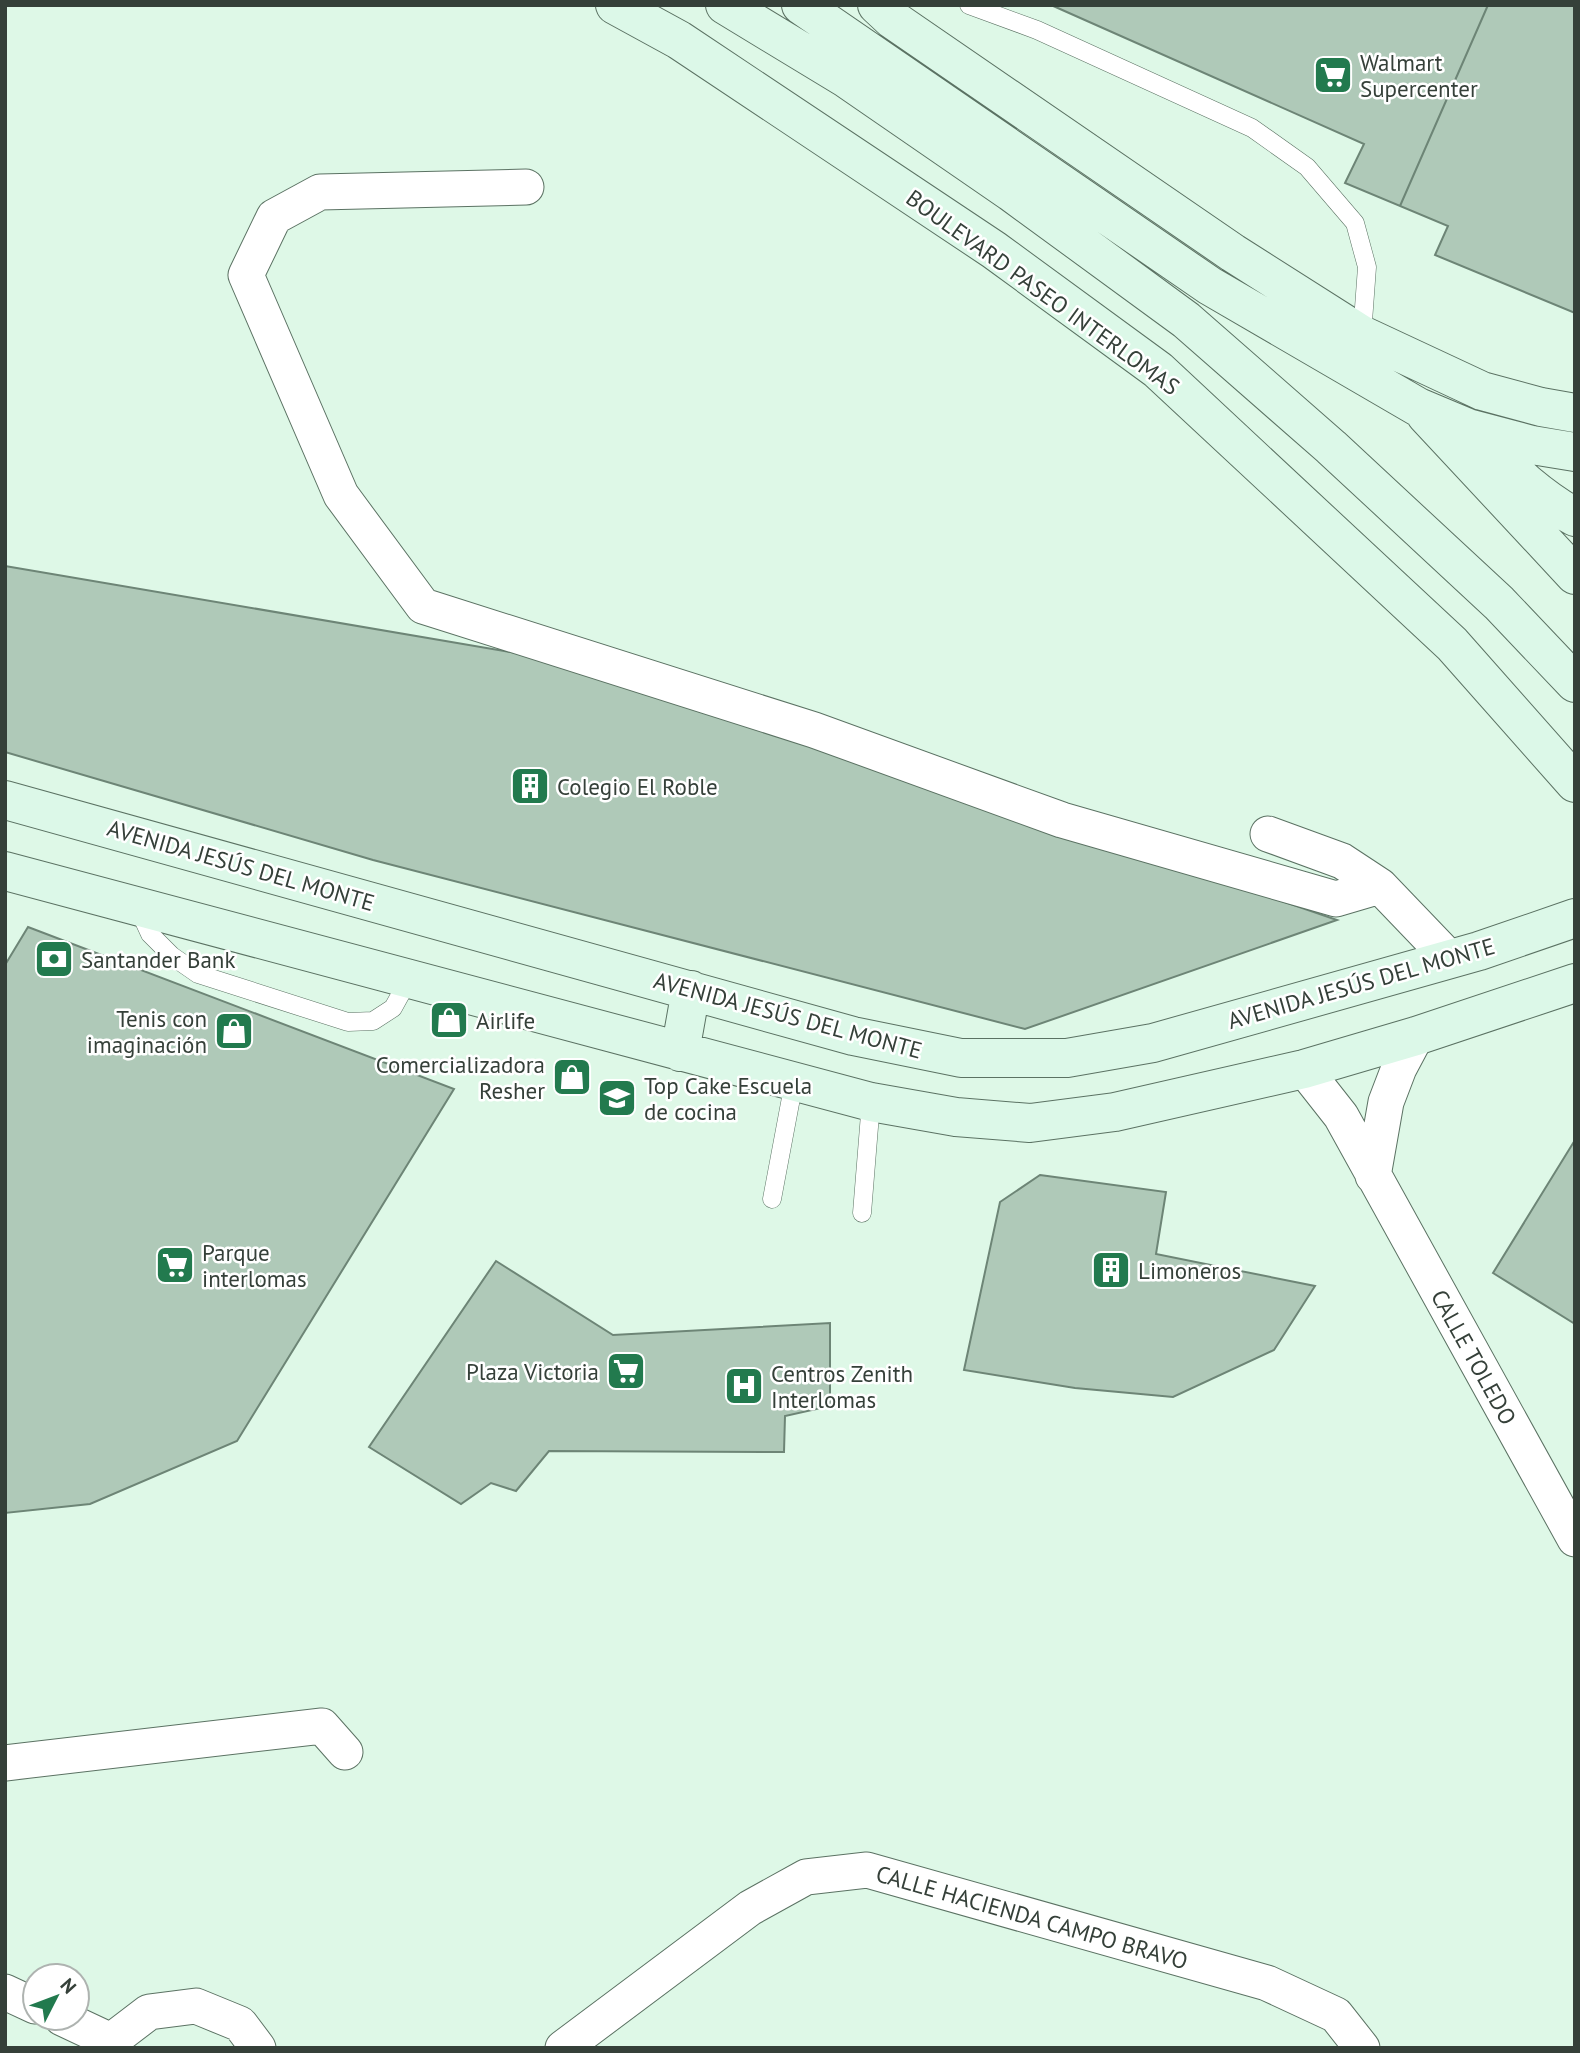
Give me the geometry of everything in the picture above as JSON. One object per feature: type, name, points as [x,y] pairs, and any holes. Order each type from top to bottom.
[{"type":"main road","name":"BOULEVARD PASEO INTERLOMAS","points":[[615,5],[679,40],[994,250],[1158,370],[1452,644],[1575,783]]},
{"type":"main road","points":[[725,5],[858,86],[1011,192],[1186,320],[1331,447],[1469,575],[1575,683]]},
{"type":"main road","points":[[801,5],[1210,286],[1418,407],[1468,428],[1532,446],[1575,452]]},
{"type":"main road","points":[[877,5],[892,19],[1233,254],[1363,335],[1482,391],[1575,413]]},
{"type":"main road","points":[[1363,335],[1418,407],[1564,564]]},
{"type":"main road","points":[[1468,428],[1515,474],[1569,504],[1564,564]]},
{"type":"main road","name":"AVENIDA JESÚS DEL MONTE","points":[[5,800],[853,1036],[961,1058],[1067,1058],[1153,1043],[1465,955],[1575,918]]},
{"type":"main road","points":[[7,876],[137,907],[871,1102],[956,1117],[1030,1124],[1115,1112],[1304,1069],[1416,1037],[1575,983]]},
{"type":"main road","points":[[681,1052],[691,990]]},
{"type":"street","points":[[526,187],[320,192],[274,217],[246,275],[341,495],[423,606],[814,730],[1062,820],[1336,899],[1380,886]]},
{"type":"street","points":[[1268,834],[1342,861],[1380,886],[1465,955]]},
{"type":"street","points":[[1373,1176],[1386,1102],[1399,1068],[1416,1037]]},
{"type":"street","name":"CALLE TOLEDO","points":[[1304,1069],[1341,1116],[1575,1539]]},
{"type":"street","points":[[5,1763],[322,1726],[345,1752]]},
{"type":"street","name":"CALLE HACIENDA CAMPO BRAVO","points":[[583,2042],[750,1908],[806,1877],[867,1870],[1267,1983],[1336,2015],[1362,2048]]},
{"type":"street","points":[[5,1992],[21,1999]]},
{"type":"street","points":[[88,2032],[110,2044],[149,2012],[196,2006],[240,2024],[258,2048]]},
{"type":"lane","points":[[969,5],[1037,30],[1252,128],[1307,167],[1355,223],[1367,267],[1363,335]]},
{"type":"lane","points":[[137,907],[150,934],[172,956],[198,974],[348,1022],[373,1021],[393,1008],[410,979]]},
{"type":"lane","points":[[772,1199],[794,1082]]},
{"type":"lane","points":[[862,1213],[871,1102]]},
{"type":"building","name":"Walmart Supercenter","points":[[1051,5],[1488,5],[1400,206],[1345,183],[1364,144]]},
{"type":"building","points":[[1488,5],[1575,5],[1575,313],[1435,255],[1448,226],[1400,206]]},
{"type":"building","name":"Colegio El Roble","points":[[5,566],[534,656],[1045,820],[1337,920],[1025,1029],[373,860],[5,752]]},
{"type":"building","name":"Parque interlomas","points":[[28,927],[454,1089],[237,1441],[90,1504],[5,1513],[5,965]]},
{"type":"building","points":[[1575,1140],[1575,1324],[1493,1273]]},
{"type":"building","name":"Limoneros","points":[[1040,1175],[1166,1192],[1156,1254],[1315,1286],[1274,1350],[1173,1397],[1075,1388],[964,1370],[1000,1202]]},
{"type":"building","name":"Plaza Victoria","points":[[496,1261],[613,1335],[830,1323],[830,1406],[785,1416],[784,1452],[549,1451],[516,1491],[491,1483],[461,1504],[369,1447]]},
{"type":"place","name":"Walmart Supercenter","points":[[1333,75]]},
{"type":"place","name":"Colegio El Roble","points":[[530,786]]},
{"type":"place","name":"Santander Bank","points":[[54,959]]},
{"type":"place","name":"Airlife","points":[[449,1020]]},
{"type":"place","name":"Tenis con imaginación","points":[[234,1031]]},
{"type":"place","name":"Comercializadora Resher","points":[[572,1077]]},
{"type":"place","name":"Top Cake Escuela de cocina","points":[[617,1098]]},
{"type":"place","name":"Parque interlomas","points":[[175,1265]]},
{"type":"place","name":"Limoneros","points":[[1111,1270]]},
{"type":"place","name":"Plaza Victoria","points":[[626,1371]]},
{"type":"place","name":"Centros Zenith Interlomas","points":[[744,1386]]}]
